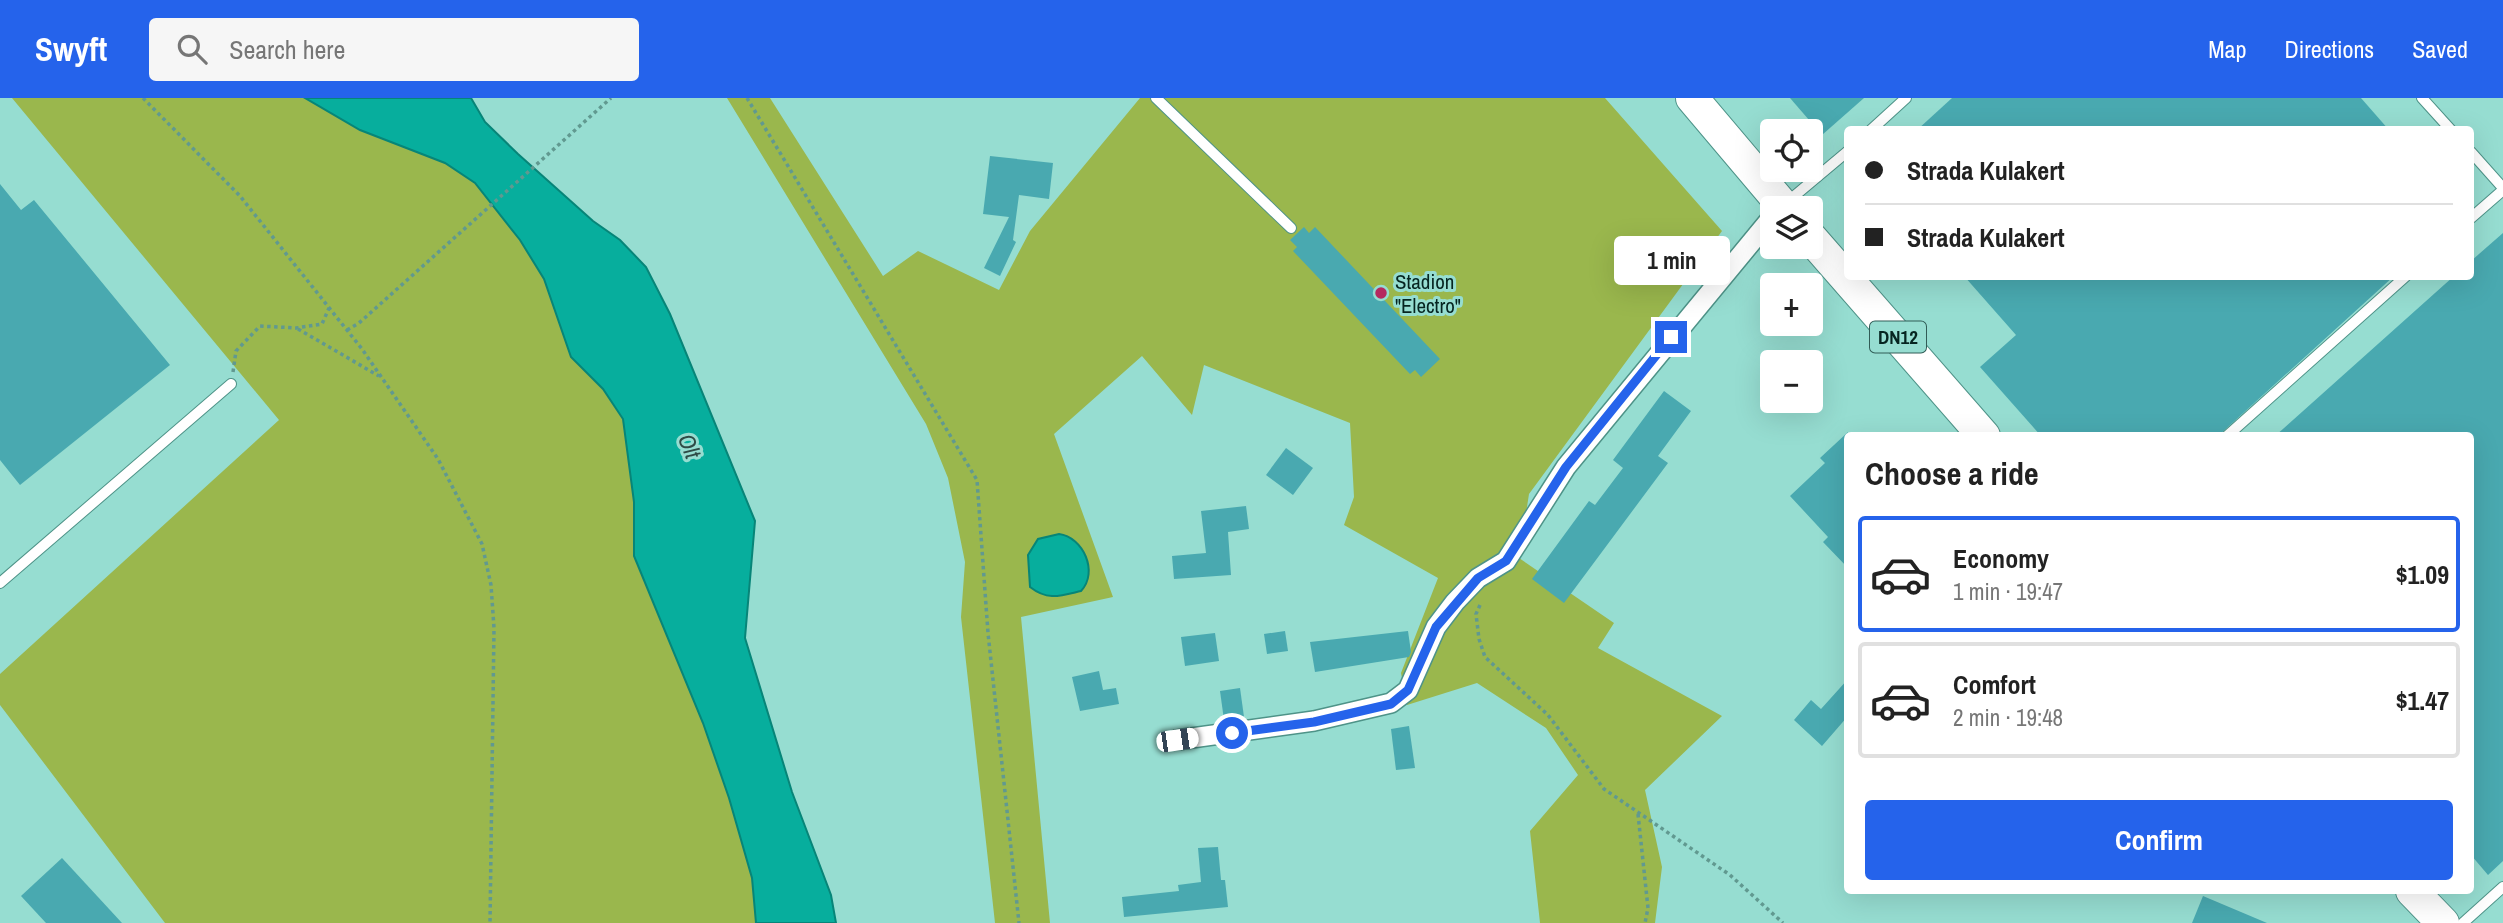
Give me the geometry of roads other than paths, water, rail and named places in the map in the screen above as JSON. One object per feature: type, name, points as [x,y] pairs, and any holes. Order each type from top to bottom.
[{"type":"main road","points":[[1692,98],[1770,196]]},
{"type":"main road","name":"DN12","points":[[1823,252],[1844,276]]},
{"type":"main road","name":"DN12","points":[[1848,280],[1981,432]]},
{"type":"main road","points":[[2415,894],[2443,923]]},
{"type":"street","points":[[1177,740],[1314,722],[1391,704],[1408,690],[1436,627],[1455,602],[1478,578],[1506,561],[1566,467],[1760,232]]},
{"type":"lane","points":[[1156,98],[1291,228]]},
{"type":"lane","points":[[1875,126],[1906,98]]},
{"type":"lane","points":[[2422,98],[2447,126]]},
{"type":"lane","points":[[1795,196],[1844,154]]},
{"type":"lane","points":[[2474,155],[2503,189],[2474,215]]},
{"type":"lane","points":[[2231,432],[2402,280]]},
{"type":"lane","points":[[0,583],[231,384]]},
{"type":"lane","points":[[2463,923],[2503,887]]},
{"type":"water","name":"Olt","points":[[305,98],[471,98],[485,122],[518,154],[593,221],[620,240],[646,267],[670,314],[755,521],[745,638],[792,792],[831,895],[836,923],[756,923],[752,878],[729,798],[703,723],[634,556],[634,502],[623,419],[603,389],[571,357],[544,279],[520,240],[475,183],[445,163],[360,130]]},
{"type":"water","points":[[1059,534],[1068,537],[1081,548],[1086,556],[1089,574],[1081,591],[1049,596],[1030,587],[1028,555],[1038,539]]},
{"type":"place","name":"Stadion \"Electro\"","points":[[1381,293]]}]
